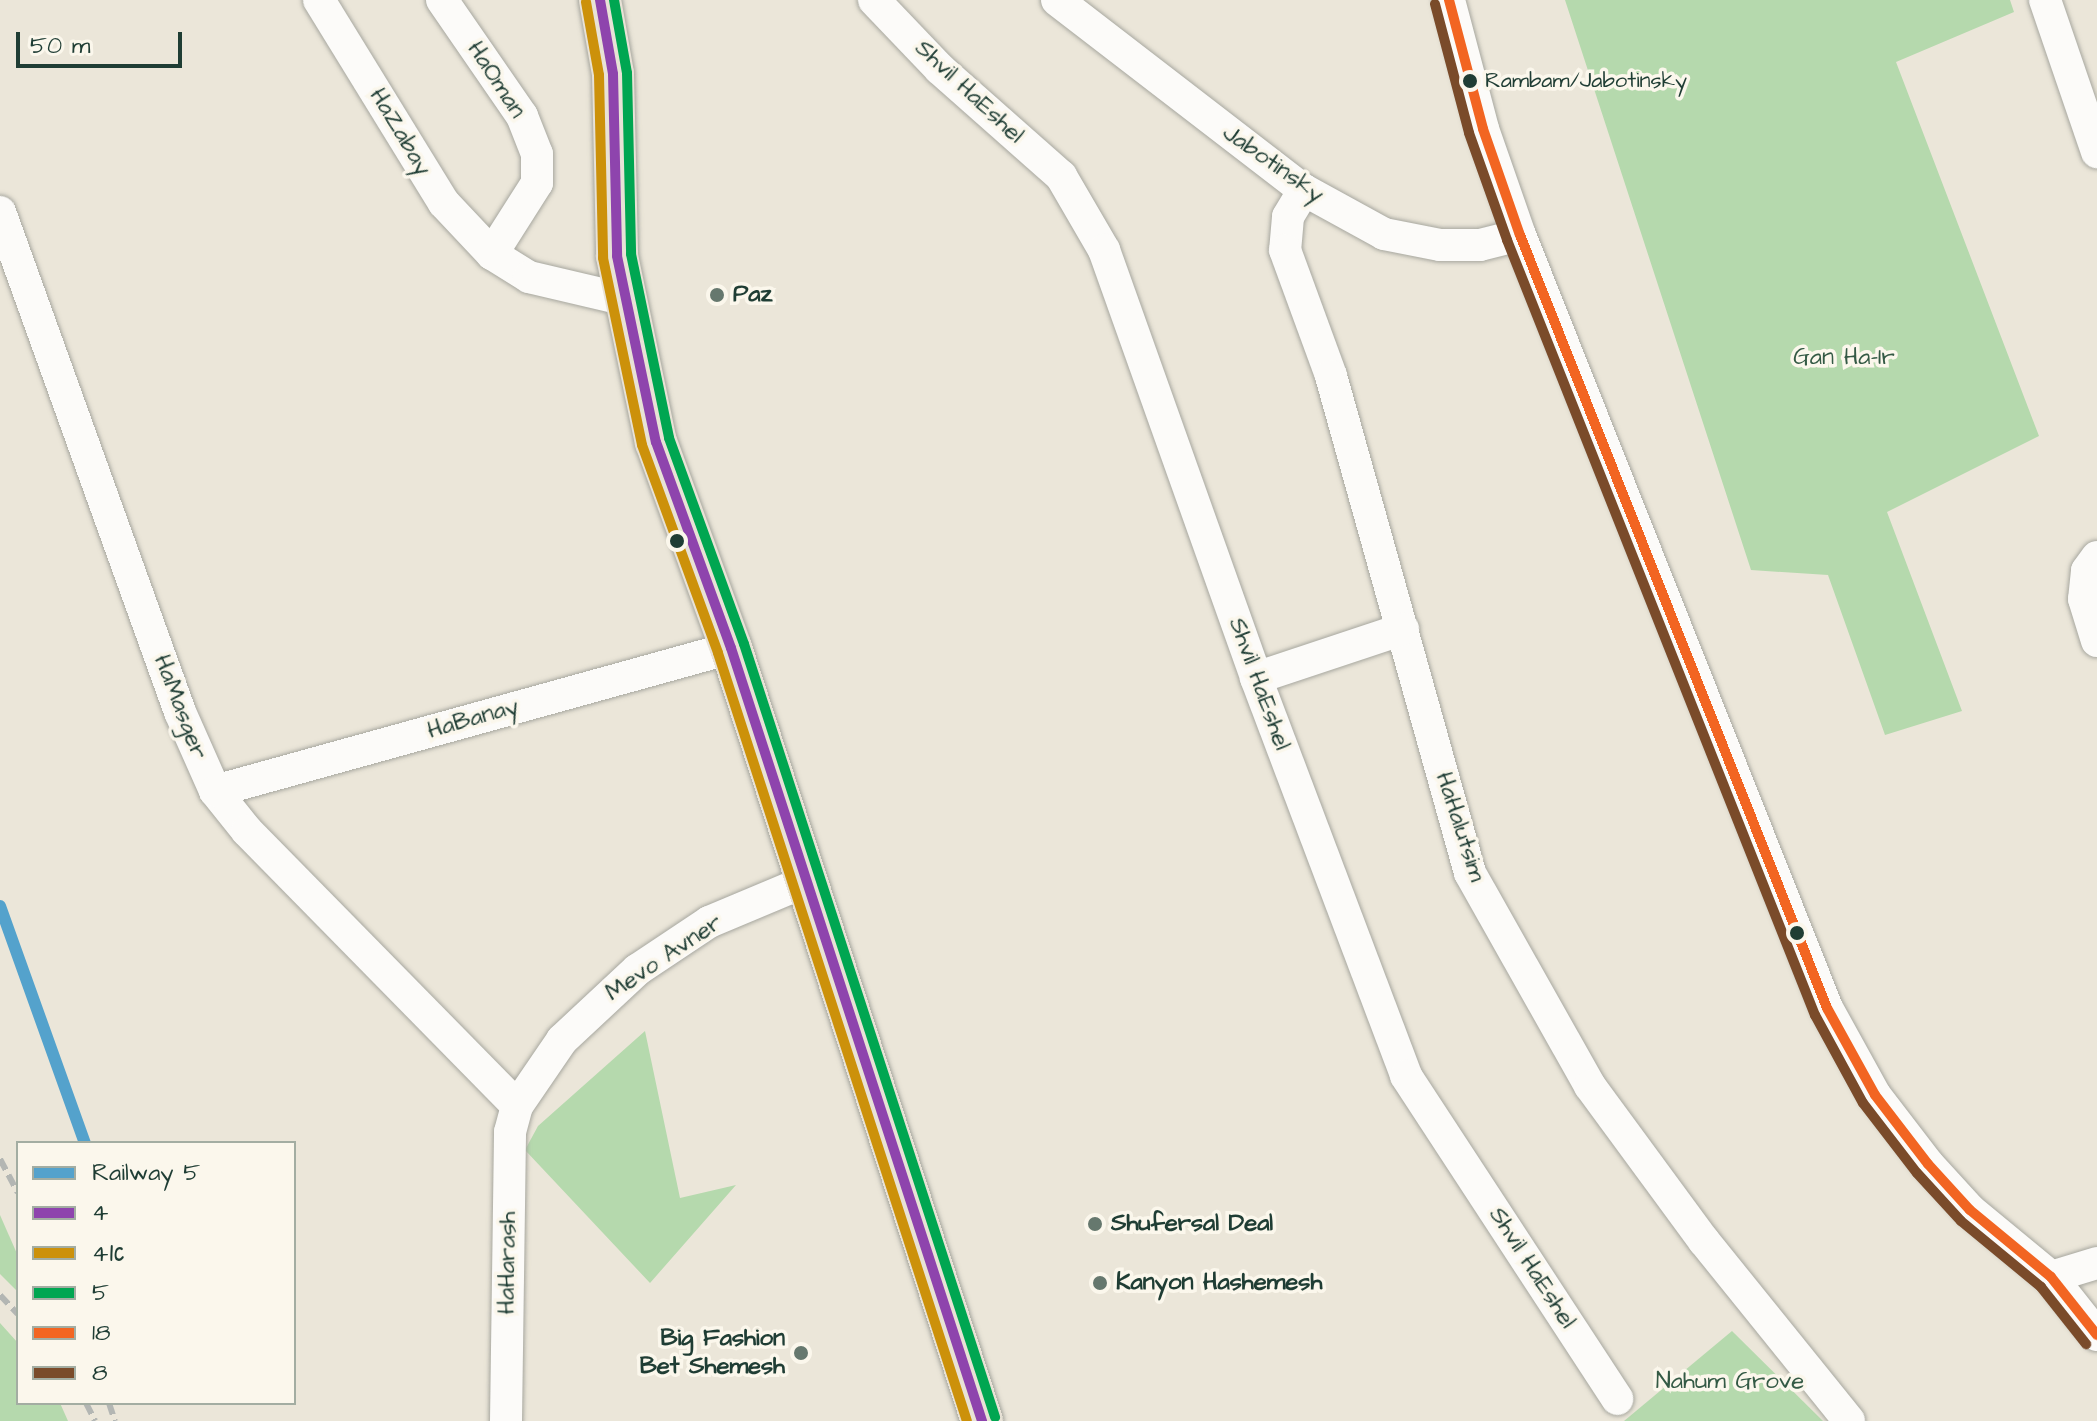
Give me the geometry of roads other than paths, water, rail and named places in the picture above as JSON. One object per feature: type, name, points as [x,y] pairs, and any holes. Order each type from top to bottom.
[{"type":"main road","points":[[600,0],[613,74],[613,198],[623,299],[656,442],[731,648],[939,1277],[982,1421]]},
{"type":"main road","points":[[939,1277],[1004,1421]]},
{"type":"street","name":"HaZabay","points":[[319,0],[444,203],[492,254]]},
{"type":"street","name":"HaOman","points":[[442,0],[522,116],[537,154],[537,183],[492,254]]},
{"type":"street","name":"Shvil HaEshel","points":[[874,0],[940,69],[1061,176],[1104,250],[1256,678],[1406,1076],[1617,1399]]},
{"type":"street","name":"Jabotinsky","points":[[1057,0],[1304,190],[1384,234],[1440,245],[1480,245],[1520,235]]},
{"type":"street","points":[[1449,0],[1483,129],[1520,235],[1739,776],[1795,939],[1827,1008],[1875,1095],[1928,1164],[1970,1210],[2051,1277],[2097,1335]]},
{"type":"street","points":[[2045,0],[2097,152]]},
{"type":"street","name":"HaHalutsim","points":[[1304,190],[1288,217],[1285,250],[1331,376],[1470,873],[1590,1086],[1704,1241],[1849,1421]]},
{"type":"street","name":"HaMasger","points":[[0,212],[180,712],[215,791],[247,831],[517,1106]]},
{"type":"street","points":[[492,254],[529,277],[623,299]]},
{"type":"street","points":[[2097,557],[2087,571],[2084,599],[2097,641]]},
{"type":"street","points":[[1256,678],[1403,629]]},
{"type":"street","name":"HaBanay","points":[[215,791],[731,648]]},
{"type":"street","name":"Mevo Avner","points":[[517,1106],[562,1040],[637,970],[709,922],[807,881]]},
{"type":"street","name":"HaHarash","points":[[506,1421],[510,1132],[517,1106]]},
{"type":"street","points":[[2051,1277],[2097,1263]]},
{"type":"railway","points":[[0,1159],[16,1189]]},
{"type":"railway","points":[[0,1295],[16,1312]]},
{"type":"railway","points":[[87,1405],[95,1421]]},
{"type":"railway","points":[[110,1405],[115,1421]]},
{"type":"rail line","name":"5","points":[[0,906],[84,1141]]},
{"type":"place","name":"Rambam/Jabotinsky","points":[[1470,81]]},
{"type":"place","name":"Paz","points":[[717,295]]},
{"type":"place","name":"Shufersal Deal","points":[[1095,1224]]},
{"type":"place","name":"Kanyon Hashemesh","points":[[1100,1283]]},
{"type":"place","name":"Big Fashion Bet Shemesh","points":[[801,1353]]},
{"type":"park label","name":"Gan Ha-Ir","points":[[1844,358]]},
{"type":"park label","name":"Nahum Grove","points":[[1730,1382]]}]
